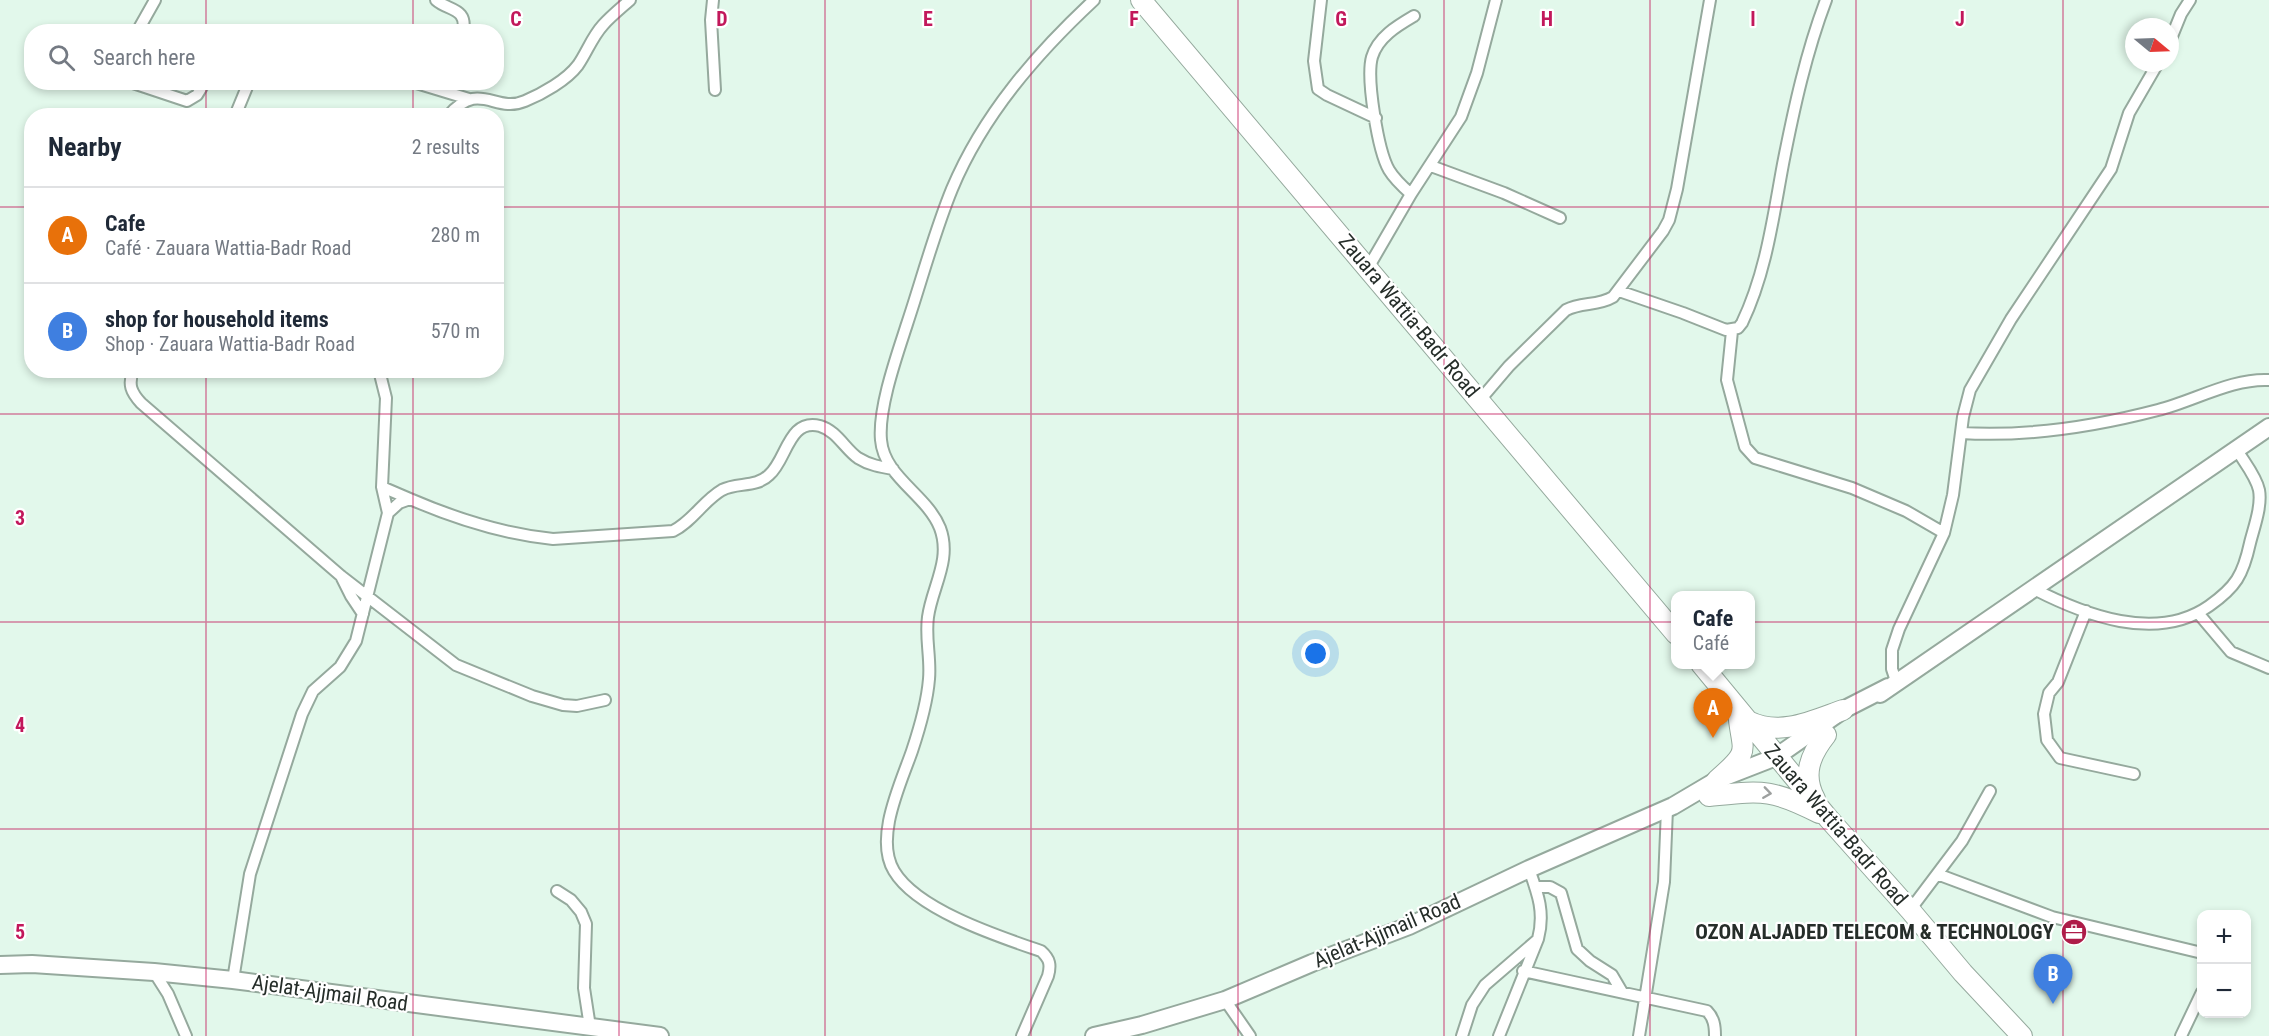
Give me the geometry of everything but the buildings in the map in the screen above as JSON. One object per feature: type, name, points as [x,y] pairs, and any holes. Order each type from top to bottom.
[{"type":"highway","name":"Zauara Wattia-Badr Road","points":[[1141,0],[1671,628]]},
{"type":"highway","name":"Zauara Wattia-Badr Road","points":[[1705,669],[1823,813],[1963,973],[2022,1036]]},
{"type":"highway","points":[[1713,788],[1735,764],[1743,751],[1743,714],[1772,728],[1790,728],[1843,710]]},
{"type":"highway","points":[[1823,813],[1809,789],[1808,773],[1814,752],[1826,735]]},
{"type":"highway","points":[[1713,788],[1772,793],[1823,813]]},
{"type":"main road","points":[[1779,761],[1826,735],[1892,684],[2269,427]]},
{"type":"main road","points":[[1779,761],[1843,710],[1892,684]]},
{"type":"main road","name":"Ajelat-Ajjmail Road","points":[[1094,1036],[1142,1025],[1225,1000],[1293,970],[1409,926],[1529,869],[1779,761]]},
{"type":"main road","name":"Ajelat-Ajjmail Road","points":[[0,964],[154,972],[233,980],[601,1031],[660,1036]]},
{"type":"street","points":[[142,24],[155,0]]},
{"type":"street","points":[[456,108],[462,102],[478,98],[516,104],[551,86],[571,73],[603,26],[630,0]]},
{"type":"street","points":[[713,0],[711,20],[715,90]]},
{"type":"street","points":[[1022,1036],[1048,976],[1050,966],[1046,955],[1041,951],[960,921],[935,906],[906,885],[894,872],[889,859],[888,836],[892,808],[920,726],[928,688],[928,617],[942,571],[943,555],[941,532],[936,520],[886,460],[881,441],[881,428],[889,388],[922,277],[953,188],[978,138],[1013,86],[1049,43],[1094,0]]},
{"type":"street","points":[[1321,0],[1314,61],[1318,89],[1376,118]]},
{"type":"street","points":[[1368,268],[1411,194],[1451,134],[1470,96],[1496,0]]},
{"type":"street","points":[[1480,400],[1509,366],[1566,310],[1606,301],[1619,291],[1656,241],[1671,213],[1679,179],[1710,0]]},
{"type":"street","points":[[1619,291],[1726,330],[1732,331],[1738,328],[1745,317],[1764,263],[1800,86],[1826,0]]},
{"type":"street","points":[[2179,19],[2190,0]]},
{"type":"street","points":[[434,1],[459,13],[464,24]]},
{"type":"street","points":[[1411,194],[1388,169],[1370,86],[1372,57],[1386,35],[1414,16]]},
{"type":"street","points":[[1892,684],[1891,660],[1895,639],[1944,533],[1953,495],[1964,410],[1970,390],[2023,300],[2111,169],[2129,113],[2153,72]]},
{"type":"street","points":[[154,90],[187,101],[197,95],[200,90]]},
{"type":"street","points":[[238,108],[246,90]]},
{"type":"street","points":[[452,90],[469,99]]},
{"type":"street","points":[[1431,166],[1494,189],[1560,218]]},
{"type":"street","points":[[1732,331],[1727,380],[1745,447],[1755,458],[1852,488],[1906,511],[1944,533]]},
{"type":"street","points":[[132,378],[130,387],[141,403],[341,576],[448,660],[473,673],[563,705],[577,706],[605,700]]},
{"type":"street","points":[[233,980],[250,874],[302,714],[313,691],[335,673],[345,661],[356,640],[368,595],[388,513],[382,487],[386,398],[382,378]]},
{"type":"street","points":[[1961,433],[2019,434],[2062,430],[2157,411],[2240,384],[2269,380]]},
{"type":"street","points":[[382,487],[458,517],[553,539],[673,531],[682,527],[723,490],[732,486],[752,484],[770,475],[791,438],[798,430],[813,425],[828,429],[863,461],[893,469]]},
{"type":"street","points":[[2032,588],[2056,601],[2119,620],[2154,624],[2181,620],[2198,613],[2233,588],[2249,549],[2259,501],[2259,489],[2236,450]]},
{"type":"street","points":[[388,513],[399,503],[410,499]]},
{"type":"street","points":[[341,576],[363,614]]},
{"type":"street","points":[[2086,611],[2058,682],[2049,693],[2044,714],[2047,740],[2060,759],[2134,774]]},
{"type":"street","points":[[2198,613],[2231,652],[2269,668]]},
{"type":"street","points":[[1910,910],[1962,841],[1990,791]]},
{"type":"street","points":[[1639,1036],[1664,882],[1670,807]]},
{"type":"street","points":[[1498,1036],[1538,939],[1542,916],[1529,869]]},
{"type":"street","points":[[1937,874],[2052,917],[2197,952]]},
{"type":"street","points":[[1535,887],[1550,887],[1561,893],[1577,949],[1590,962],[1612,975],[1622,992]]},
{"type":"street","points":[[557,891],[571,900],[581,912],[585,924],[584,988],[601,1031]]},
{"type":"street","points":[[1462,1036],[1472,1005],[1485,985],[1538,939]]},
{"type":"street","points":[[1523,971],[1707,1011],[1712,1016],[1715,1036]]},
{"type":"street","points":[[154,972],[177,1012],[186,1036]]},
{"type":"street","points":[[1225,1000],[1250,1036]]},
{"type":"street","points":[[2181,1036],[2197,1002]]},
{"type":"place","name":"Cafe","points":[[1713,738]]},
{"type":"place","name":"OZON ALJADED TELECOM & TECHNOLOGY","points":[[2074,932]]},
{"type":"place","name":"shop for household items","points":[[2053,1004]]}]
